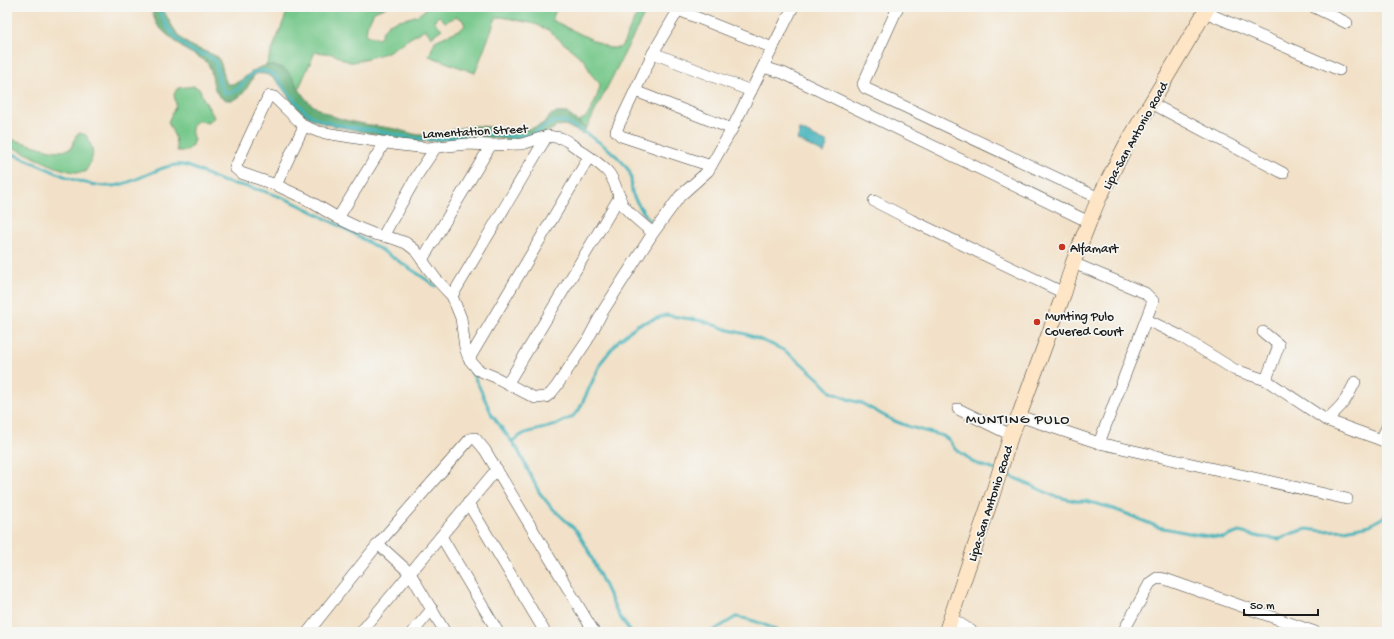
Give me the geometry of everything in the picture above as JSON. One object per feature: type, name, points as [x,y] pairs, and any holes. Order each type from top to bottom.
[{"type":"main road","name":"Lipa-San Antonio Road","points":[[948,625],[1011,435],[1064,293],[1073,263],[1099,198],[1126,145],[1207,10]]},
{"type":"street","points":[[898,7],[863,84],[864,88],[1099,198]]},
{"type":"street","points":[[1314,7],[1347,23]]},
{"type":"street","points":[[304,126],[276,185],[306,199],[338,218],[366,231],[406,243],[415,250],[435,278],[452,296],[461,318],[465,348],[469,359],[478,370],[508,383],[535,398],[546,397],[551,394],[587,341],[603,311],[653,233],[680,196],[708,171],[732,129],[773,48],[791,8]]},
{"type":"street","points":[[711,166],[618,134],[616,131],[653,53],[679,9],[773,48]]},
{"type":"street","points":[[1207,10],[1339,70]]},
{"type":"street","points":[[653,53],[751,91]]},
{"type":"street","points":[[763,67],[783,73],[1089,222]]},
{"type":"street","points":[[635,91],[732,129]]},
{"type":"street","name":"Lamentation Street","points":[[276,185],[241,173],[235,168],[268,97],[270,96],[274,97],[304,126],[319,132],[419,147],[467,144],[522,144],[547,136],[561,138],[598,163],[608,172],[623,204],[653,233]]},
{"type":"street","points":[[1151,103],[1283,173]]},
{"type":"street","points":[[452,296],[547,136]]},
{"type":"street","points":[[338,218],[385,142]]},
{"type":"street","points":[[422,260],[491,145]]},
{"type":"street","points":[[383,236],[418,174],[436,147]]},
{"type":"street","points":[[469,359],[589,157]]},
{"type":"street","points":[[508,383],[620,196]]},
{"type":"street","points":[[874,201],[1064,293]]},
{"type":"street","points":[[1073,263],[1146,293],[1153,300],[1147,320],[1099,443]]},
{"type":"street","points":[[1147,320],[1180,336],[1235,370],[1266,380],[1326,420],[1384,441],[1387,426]]},
{"type":"street","points":[[1263,332],[1279,345],[1266,380]]},
{"type":"street","points":[[1326,420],[1341,408],[1355,382]]},
{"type":"street","points":[[958,409],[1011,435]]},
{"type":"street","points":[[1019,416],[1099,443],[1347,499]]},
{"type":"street","points":[[308,632],[378,544],[470,439],[476,438],[497,469],[594,632]]},
{"type":"street","points":[[361,632],[497,469]]},
{"type":"street","points":[[468,503],[545,632]]},
{"type":"street","points":[[441,536],[498,632]]},
{"type":"street","points":[[378,544],[410,573],[445,632]]},
{"type":"street","points":[[1124,632],[1150,583],[1157,578],[1165,579],[1315,632]]},
{"type":"street","points":[[413,632],[432,609]]},
{"type":"street","points":[[948,625],[973,632]]},
{"type":"green space","points":[[152,7],[164,7],[165,13],[175,31],[185,42],[218,57],[227,84],[234,84],[256,69],[262,67],[279,67],[284,69],[292,77],[308,101],[327,114],[338,118],[396,129],[416,135],[440,133],[476,126],[521,130],[538,126],[544,123],[552,114],[556,113],[567,113],[583,126],[587,127],[583,134],[565,125],[558,126],[546,133],[514,140],[473,136],[441,141],[413,142],[325,124],[314,120],[304,114],[293,104],[275,80],[270,76],[263,74],[255,74],[248,87],[237,98],[233,100],[223,99],[214,88],[209,65],[201,58],[184,49],[160,28],[155,21]]},
{"type":"green space","points":[[289,7],[387,7],[374,12],[367,26],[366,35],[379,39],[384,29],[389,24],[417,15],[423,12],[427,7],[557,7],[552,20],[609,48],[619,48],[623,44],[641,7],[648,7],[587,127],[583,126],[578,121],[585,118],[590,111],[597,96],[600,84],[591,74],[585,61],[548,30],[535,24],[502,17],[496,18],[475,73],[429,56],[435,41],[461,29],[465,25],[462,19],[456,17],[445,22],[439,16],[434,21],[442,29],[431,37],[425,29],[386,53],[349,62],[333,54],[315,52],[298,90],[286,72],[282,69],[266,66]]},
{"type":"green space","points":[[194,86],[200,89],[202,96],[214,117],[207,123],[198,120],[192,129],[194,140],[191,147],[186,151],[177,151],[175,137],[168,122],[176,105],[174,94],[178,88]]},
{"type":"green space","points":[[80,133],[86,135],[93,154],[91,162],[85,172],[75,172],[56,167],[7,146],[7,138],[50,150],[62,151],[70,149],[76,135]]},
{"type":"water","points":[[799,129],[828,143],[824,153],[797,140],[800,132],[798,131]]},
{"type":"waterway","points":[[159,7],[163,20],[176,38],[193,51],[208,56],[215,61],[221,87],[225,93],[231,93],[237,90],[255,72],[268,72],[277,77],[286,91],[305,111],[311,116],[327,122],[420,139],[443,139],[475,133],[523,136],[529,135],[551,123],[560,121],[565,122],[600,143],[624,164],[630,174],[633,195],[640,208],[655,227]]},
{"type":"waterway","points":[[7,152],[72,179],[99,186],[113,186],[131,182],[157,170],[174,165],[187,166],[222,181],[263,191],[301,206],[351,232],[435,286]]},
{"type":"waterway","points":[[512,441],[525,433],[556,425],[572,417],[579,410],[602,361],[619,340],[637,325],[666,315],[703,321],[746,334],[773,345],[785,351],[801,363],[831,392],[861,403],[892,420],[910,427],[943,436],[949,440],[955,449],[972,462],[995,470]]},
{"type":"waterway","points":[[468,366],[492,415],[518,450],[539,492],[551,507],[577,531],[587,548],[619,616],[631,632]]},
{"type":"waterway","points":[[1004,473],[1054,496],[1076,501],[1086,501],[1108,507],[1158,527],[1223,538],[1239,532],[1260,537],[1280,539],[1307,529],[1322,531],[1345,530],[1370,525],[1387,514]]},
{"type":"waterway","points":[[711,632],[736,617],[758,622],[779,632]]},
{"type":"place","name":"Alfamart","points":[[1062,247]]},
{"type":"place","name":"Munting Pulo Covered Court","points":[[1037,322]]},
{"type":"district","name":"MUNTING PULO","points":[[1018,418]]}]
